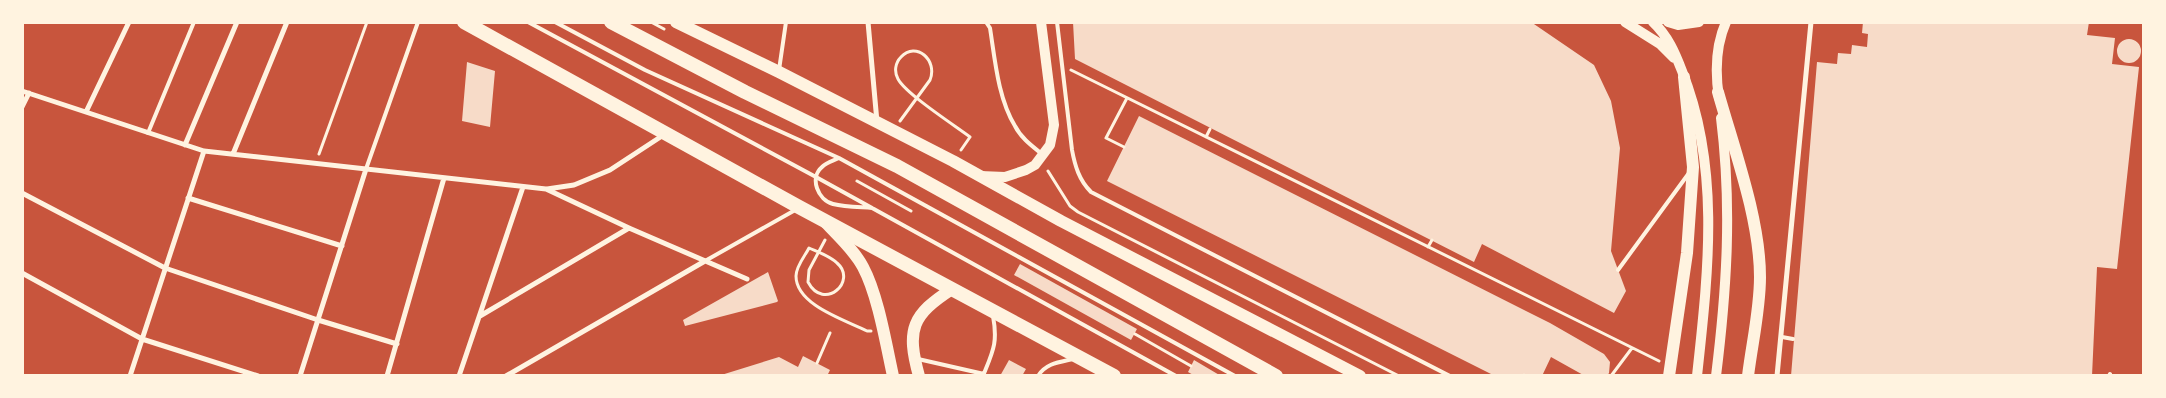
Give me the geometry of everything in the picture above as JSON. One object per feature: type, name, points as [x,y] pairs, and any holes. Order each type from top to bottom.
[{"type":"highway","points":[[464,22],[824,221],[1082,357],[1114,376]]},
{"type":"highway","points":[[611,22],[736,88],[897,166],[1276,376]]},
{"type":"main road","points":[[676,22],[877,122],[1061,221],[1360,376]]},
{"type":"main road","points":[[980,176],[1005,177],[1035,165],[1043,155],[1053,136],[1054,124],[1041,22]]},
{"type":"main road","points":[[1625,22],[1660,44],[1678,61]]},
{"type":"main road","points":[[1653,22],[1671,45],[1693,102],[1702,147],[1708,194],[1709,258],[1697,376]]},
{"type":"main road","points":[[1668,22],[1678,25],[1699,22]]},
{"type":"main road","points":[[1716,376],[1724,310],[1729,213],[1725,148],[1716,72],[1718,43],[1726,22]]},
{"type":"main road","points":[[1669,373],[1687,253],[1693,167],[1684,77]]},
{"type":"main road","points":[[1718,92],[1748,199],[1759,263],[1759,292],[1748,376]]},
{"type":"main road","points":[[824,221],[856,256],[864,268],[896,375]]},
{"type":"main road","points":[[915,370],[913,332],[922,312],[929,304],[952,289]]},
{"type":"street","points":[[86,112],[129,22]]},
{"type":"street","points":[[185,145],[237,22]]},
{"type":"street","points":[[233,154],[287,22]]},
{"type":"street","points":[[868,22],[877,122]]},
{"type":"street","points":[[1777,376],[1811,22]]},
{"type":"street","points":[[22,91],[204,151],[546,189],[574,185],[610,170],[665,134]]},
{"type":"street","points":[[22,107],[29,94]]},
{"type":"street","points":[[130,376],[204,151]]},
{"type":"street","points":[[300,376],[366,169]]},
{"type":"street","points":[[387,376],[444,178]]},
{"type":"street","points":[[459,376],[523,187]]},
{"type":"street","points":[[546,189],[629,228],[746,279]]},
{"type":"street","points":[[22,192],[165,268],[318,320],[397,344]]},
{"type":"street","points":[[188,198],[342,246]]},
{"type":"street","points":[[480,316],[629,228]]},
{"type":"street","points":[[506,376],[705,261]]},
{"type":"street","points":[[22,273],[142,338],[258,376]]},
{"type":"lane","points":[[148,133],[194,22]]},
{"type":"lane","points":[[366,169],[418,22]]},
{"type":"lane","points":[[528,22],[875,209],[1176,376]]},
{"type":"lane","points":[[555,22],[645,70],[839,158],[1234,376]]},
{"type":"lane","points":[[779,72],[786,22]]},
{"type":"lane","points":[[986,22],[990,28],[1002,93],[1014,126],[1024,139],[1043,155]]},
{"type":"lane","points":[[1057,22],[1072,150],[1078,173],[1085,186],[1091,192],[1450,376]]},
{"type":"lane","points":[[839,158],[820,168],[816,177],[819,194],[832,204],[875,209]]},
{"type":"lane","points":[[1618,270],[1693,167]]},
{"type":"lane","points":[[705,261],[799,207]]},
{"type":"lane","points":[[915,370],[983,375],[996,342],[996,330],[991,309]]},
{"type":"lane","points":[[1782,337],[1793,339]]},
{"type":"lane","points":[[1038,376],[1042,369],[1050,364],[1082,357]]},
{"type":"path","points":[[320,152],[367,22]]},
{"type":"path","points":[[1062,66],[1632,348],[1669,373]]},
{"type":"path","points":[[908,91],[970,137]]},
{"type":"path","points":[[1124,147],[1106,138],[1127,98]]},
{"type":"path","points":[[1206,137],[1210,128]]},
{"type":"path","points":[[1048,171],[1070,206],[1078,212],[1399,376]]},
{"type":"path","points":[[1428,247],[1432,240]]},
{"type":"path","points":[[834,260],[809,248],[796,275],[803,295],[812,304],[867,331],[872,330],[884,336]]},
{"type":"path","points":[[817,363],[830,332]]},
{"type":"path","points":[[1134,334],[1191,366]]},
{"type":"path","points":[[1611,376],[1632,348]]},
{"type":"building","points":[[1073,22],[1531,22],[1594,65],[1611,101],[1620,148],[1611,251],[1626,291],[1614,313],[1482,244],[1474,262],[1075,59]]},
{"type":"building","points":[[1863,22],[2089,22],[2087,35],[2115,38],[2112,64],[2139,67],[2117,269],[2097,267],[2092,376],[1791,376],[1817,62],[1837,64],[1838,53],[1851,54],[1852,45],[1867,47],[1868,34],[1862,33]]},
{"type":"building","points":[[2129,39],[2134,40],[2140,46],[2140,56],[2134,62],[2129,63],[2124,62],[2118,56],[2117,51],[2118,46],[2124,40]]},
{"type":"building","points":[[467,62],[495,71],[490,127],[462,121]]},
{"type":"building","points":[[1139,116],[1550,323],[1604,354],[1610,362],[1609,373],[1607,376],[1585,376],[1551,357],[1542,376],[1495,376],[1107,181]]},
{"type":"building","points":[[1020,264],[1137,329],[1131,340],[1014,275]]},
{"type":"building","points":[[768,272],[777,302],[685,326],[683,320]]},
{"type":"building","points":[[803,356],[830,370],[827,376],[718,376],[779,357],[798,367]]},
{"type":"building","points":[[1009,360],[1026,369],[1022,376],[1000,376]]},
{"type":"building","points":[[1194,360],[1221,376],[1195,376],[1188,372]]}]
